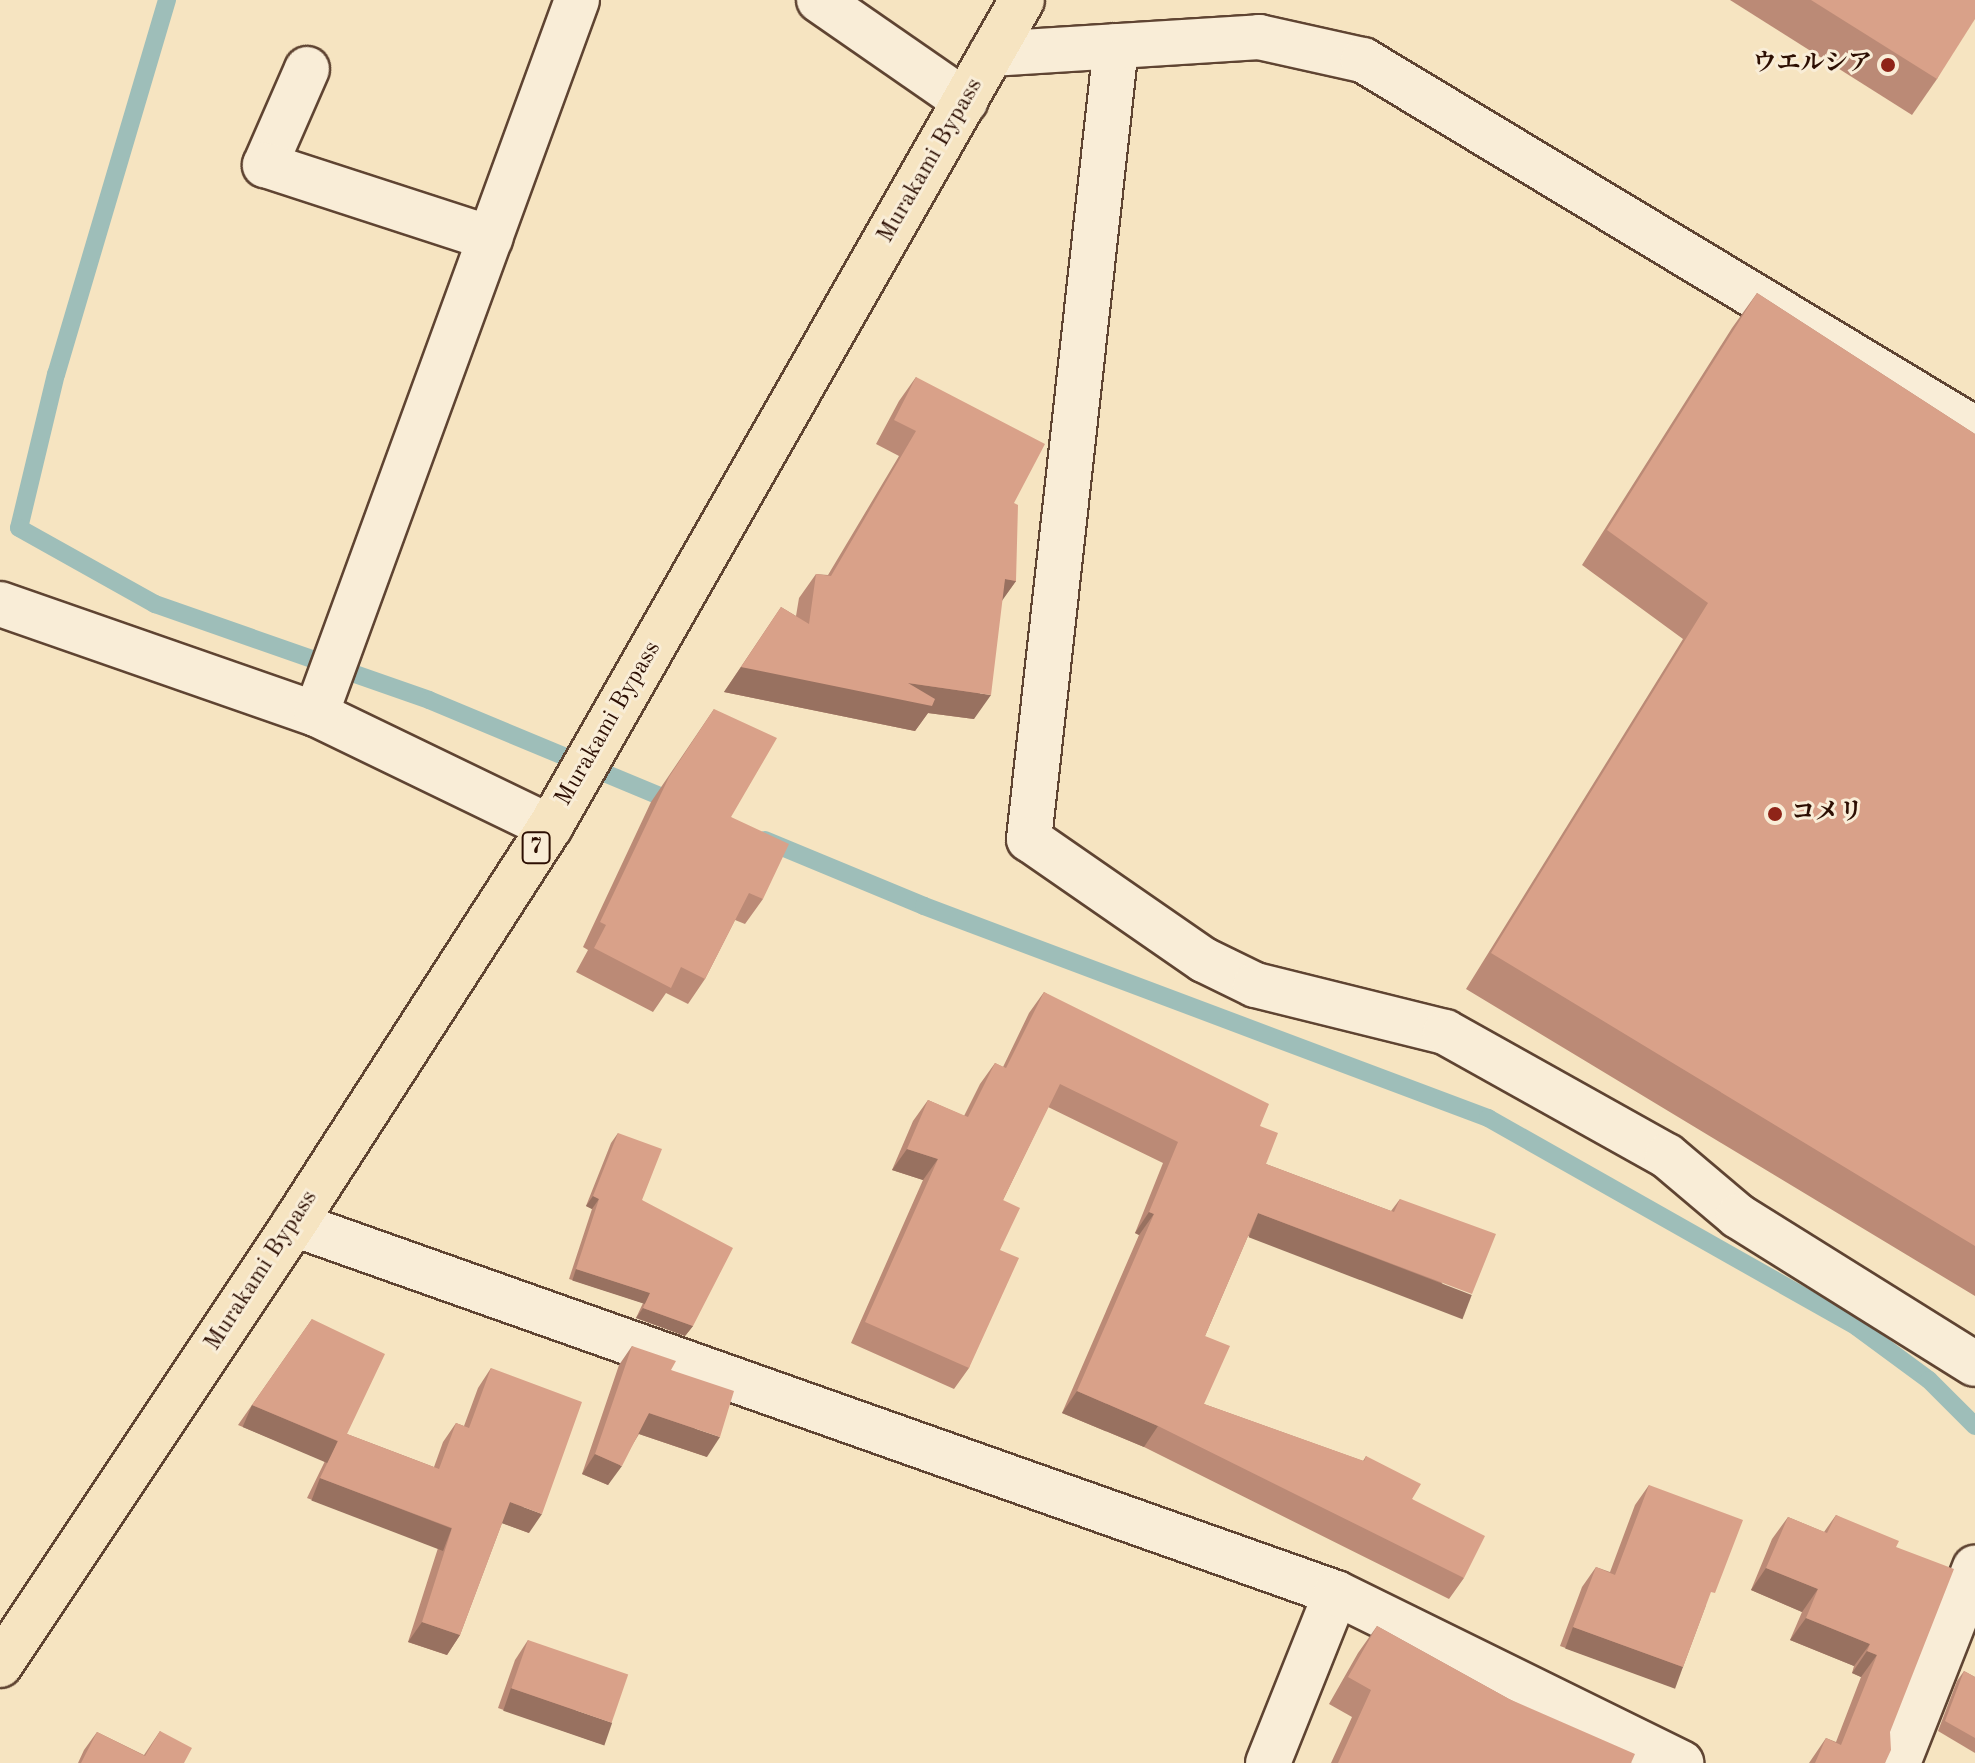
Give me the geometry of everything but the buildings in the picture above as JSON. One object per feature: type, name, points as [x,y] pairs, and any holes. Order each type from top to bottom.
[{"type":"highway","name":"Murakami Bypass","points":[[0,1665],[294,1224],[550,827],[1022,0]]},
{"type":"street","points":[[316,714],[577,0]]},
{"type":"street","points":[[819,0],[965,101]]},
{"type":"street","points":[[991,54],[1259,37],[1363,60],[1975,429]]},
{"type":"street","points":[[1116,46],[1029,839],[1204,960],[1255,985],[1445,1032],[1667,1156],[1738,1216],[1975,1364]]},
{"type":"street","points":[[307,69],[265,165],[490,238]]},
{"type":"street","points":[[0,604],[316,714],[550,827]]},
{"type":"street","points":[[294,1224],[1336,1593],[1681,1763]]},
{"type":"street","points":[[1898,1763],[1975,1568]]},
{"type":"street","points":[[1268,1763],[1336,1593]]},
{"type":"waterway","points":[[167,0],[56,374],[19,528],[155,604],[429,700],[679,804]]},
{"type":"waterway","points":[[765,840],[924,906],[1488,1118],[1857,1327],[1929,1380],[1975,1426]]},
{"type":"place","name":"ウエルシア","points":[[1888,65]]},
{"type":"place","name":"コメリ","points":[[1775,814]]}]
